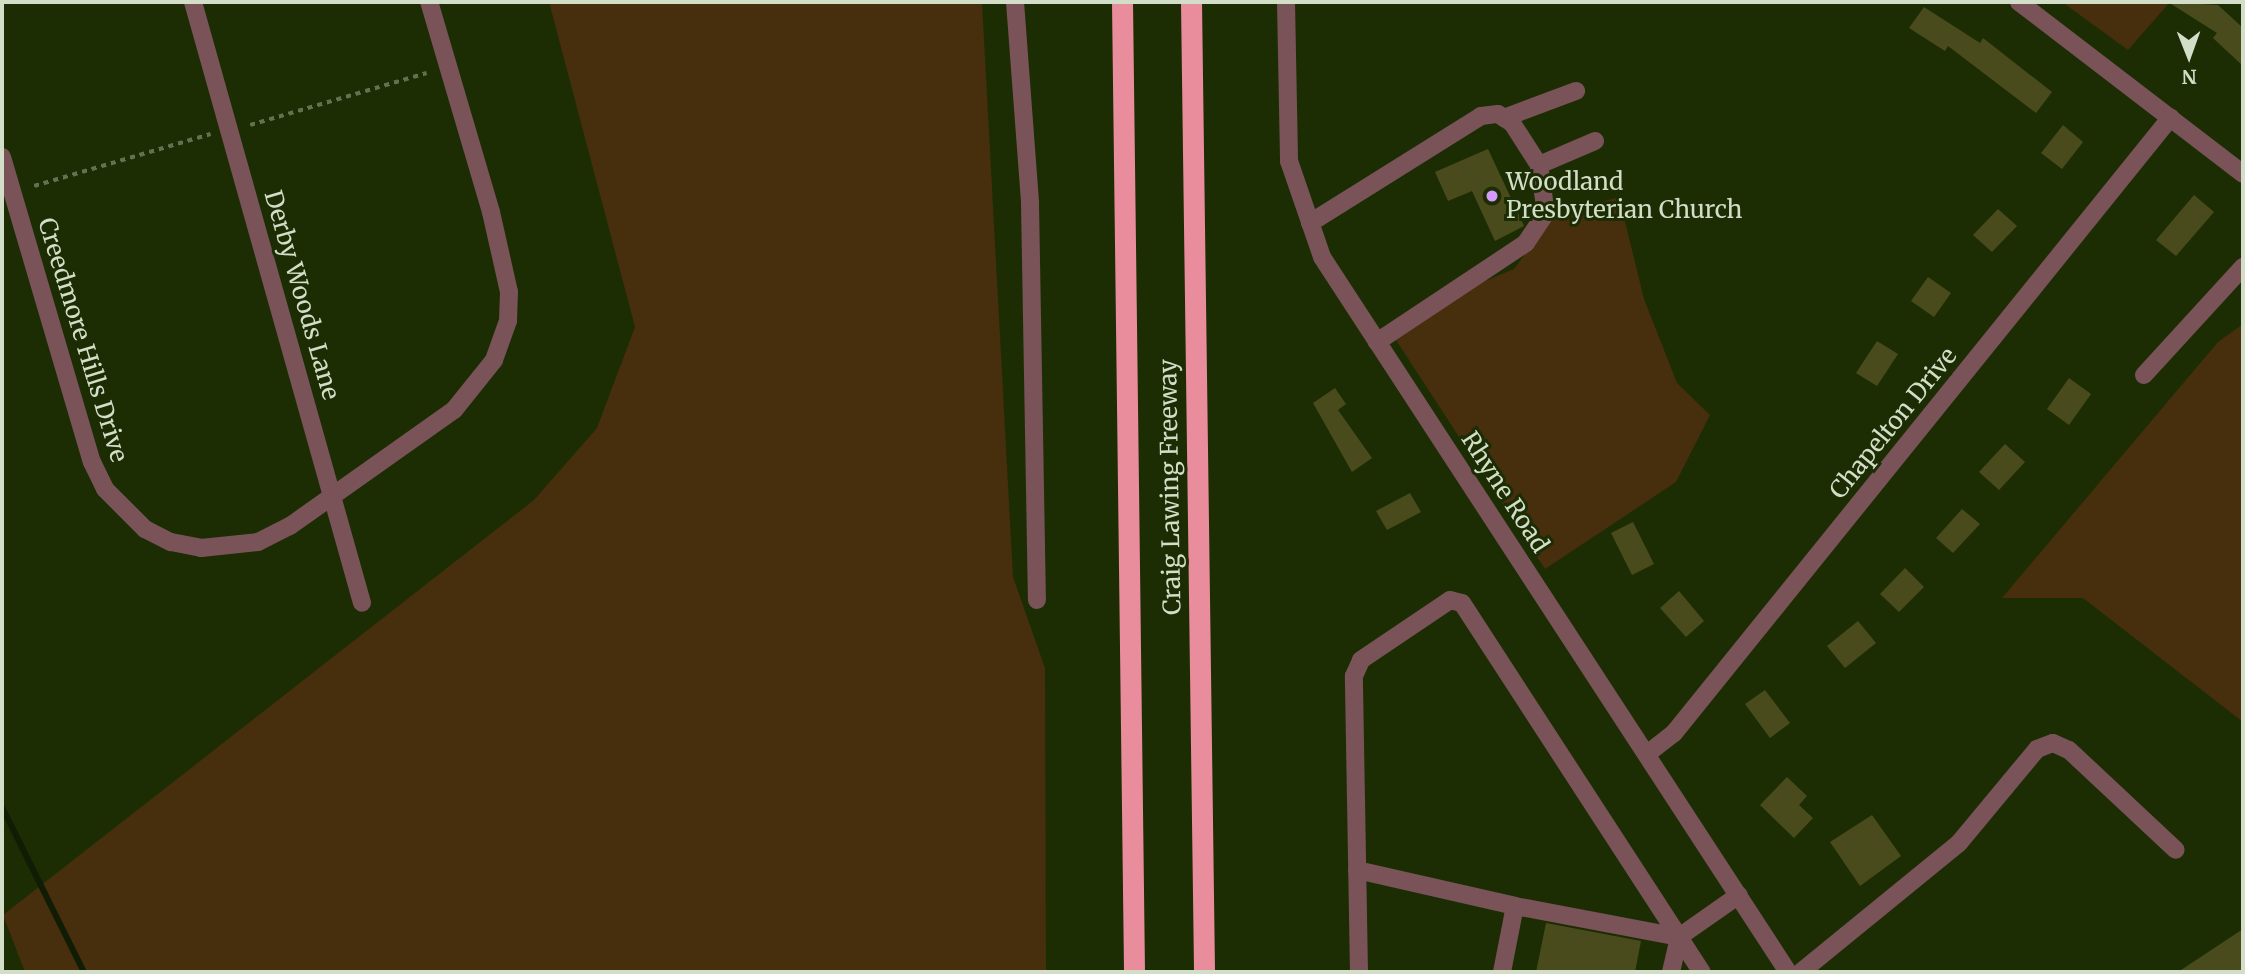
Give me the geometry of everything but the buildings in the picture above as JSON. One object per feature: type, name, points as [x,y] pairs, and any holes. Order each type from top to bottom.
[{"type":"highway","name":"Craig Lawing Freeway","points":[[1122,2],[1134,972]]},
{"type":"highway","name":"Craig Lawing Freeway","points":[[1192,2],[1205,972]]},
{"type":"street","name":"Derby Woods Lane","points":[[193,2],[362,603]]},
{"type":"street","name":"Creedmore Hills Drive","points":[[2,157],[92,462],[124,512],[171,542],[232,548],[290,526],[454,410],[478,387],[508,321],[509,292],[491,212],[429,2]]},
{"type":"street","points":[[1015,2],[1030,203],[1037,600]]},
{"type":"street","name":"Rhyne Road","points":[[1286,2],[1289,161],[1322,257],[1788,972]]},
{"type":"street","points":[[2019,2],[2243,174]]},
{"type":"street","points":[[1310,223],[1481,116],[1504,118],[1576,91]]},
{"type":"street","name":"Chapelton Drive","points":[[1647,754],[1674,733],[2171,117]]},
{"type":"street","points":[[1377,342],[1526,243],[1546,213],[1539,165],[1504,118]]},
{"type":"street","points":[[1539,165],[1595,141]]},
{"type":"street","points":[[2144,375],[2243,267]]},
{"type":"street","points":[[1359,972],[1354,676],[1361,660],[1450,600],[1462,603],[1702,972]]},
{"type":"street","points":[[1801,972],[1959,843],[2037,748],[2053,743],[2068,750],[2176,850]]},
{"type":"street","points":[[1357,870],[1515,906],[1679,937]]},
{"type":"street","points":[[1671,972],[1679,937],[1738,895]]},
{"type":"street","points":[[1502,972],[1515,906]]},
{"type":"path","points":[[250,125],[427,73]]},
{"type":"path","points":[[34,186],[211,134]]},
{"type":"shaded area","points":[[549,2],[982,2],[1013,577],[1045,668],[1046,972],[25,972],[3,915],[534,500],[597,428],[635,327]]},
{"type":"shaded area","points":[[2062,2],[2170,2],[2128,50]]},
{"type":"shaded area","points":[[1619,197],[1644,299],[1677,383],[1710,415],[1676,482],[1545,569],[1396,340],[1468,288],[1514,269],[1554,215]]},
{"type":"shaded area","points":[[2243,324],[2243,722],[2083,598],[2002,598],[2218,342]]},
{"type":"waterway","points":[[2,807],[84,972]]},
{"type":"place","name":"Woodland Presbyterian Church","points":[[1492,196]]}]
